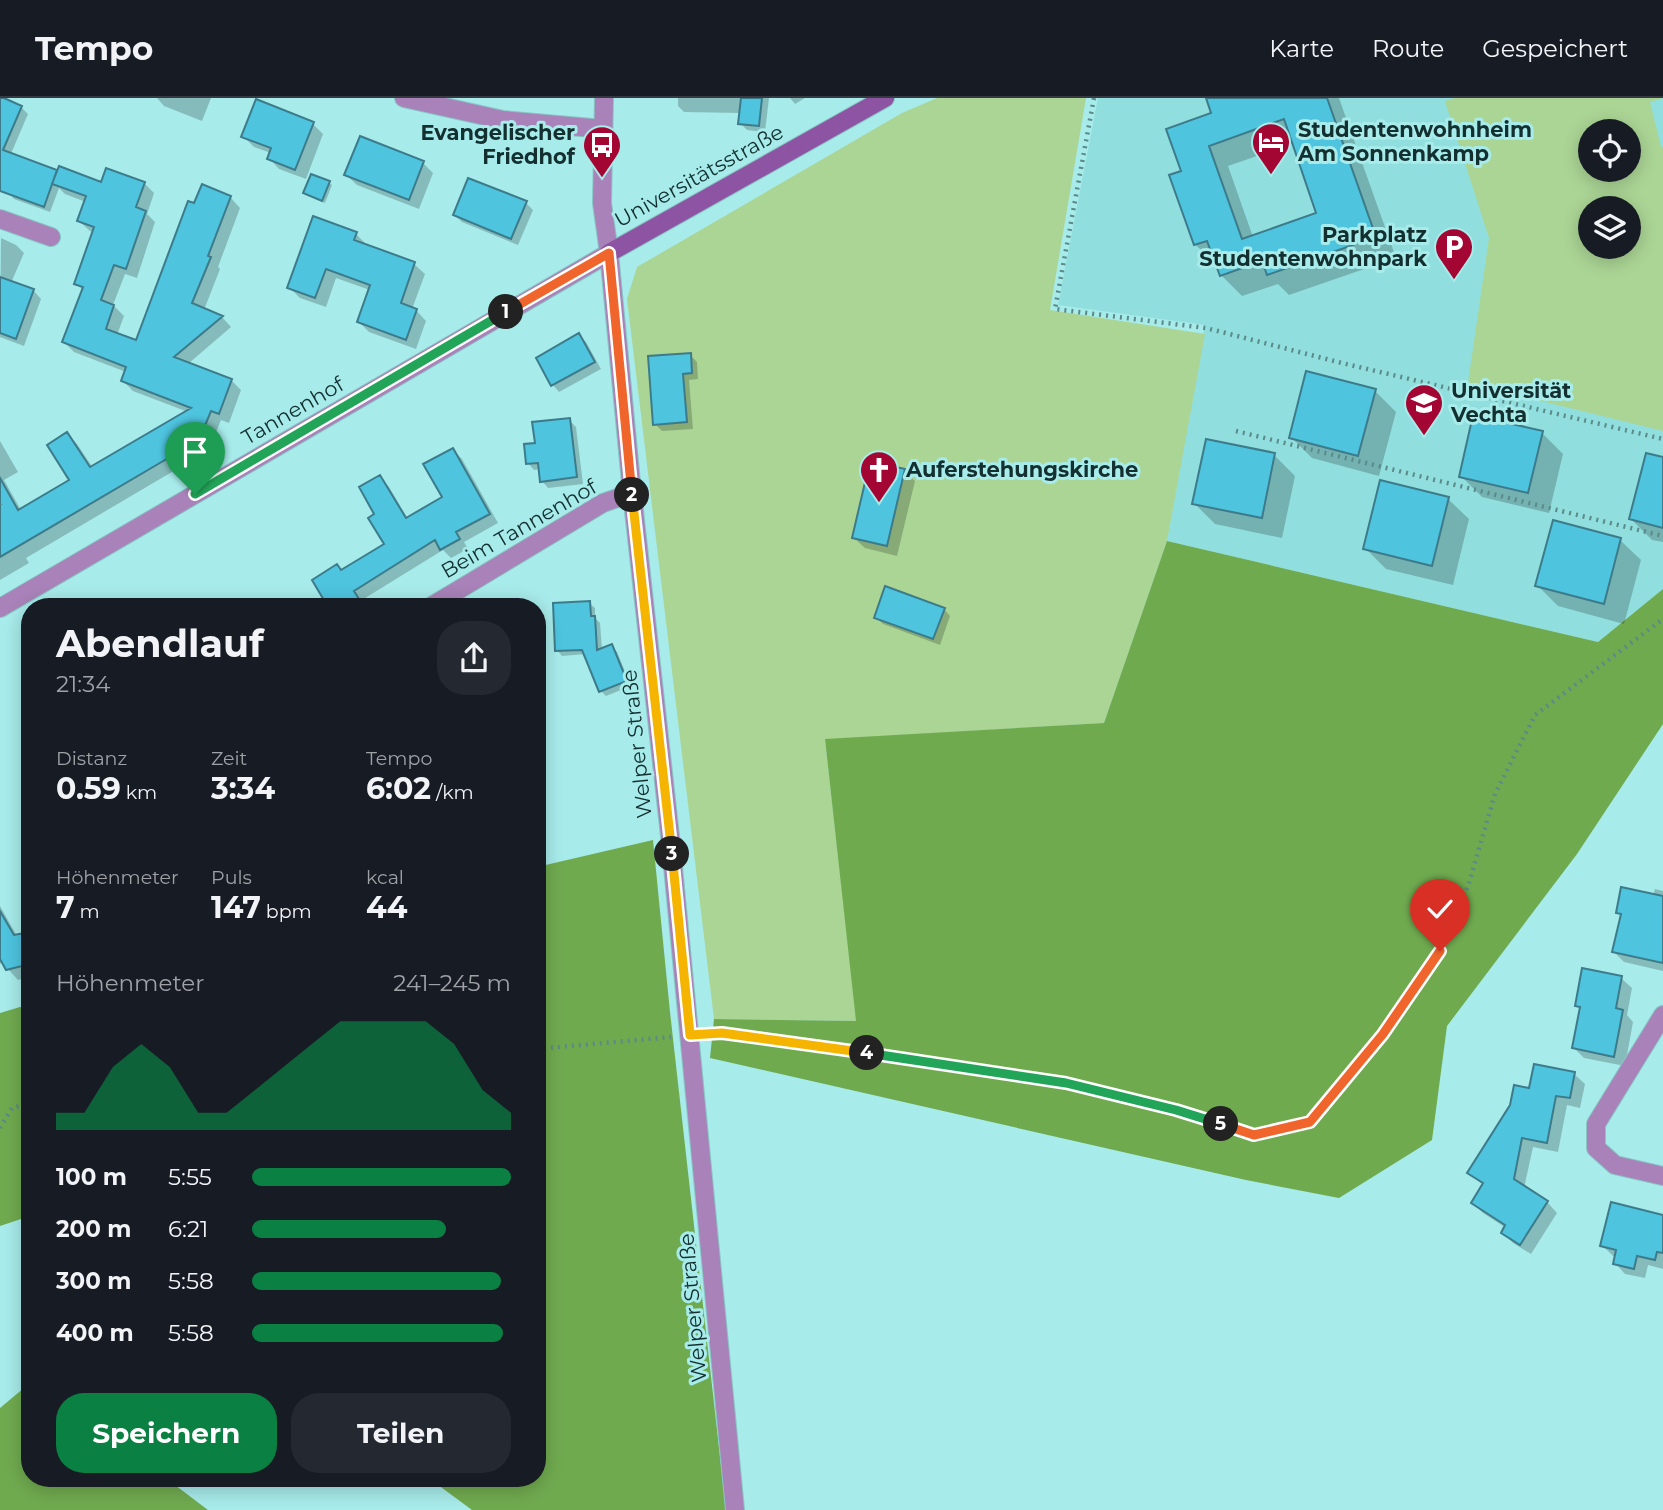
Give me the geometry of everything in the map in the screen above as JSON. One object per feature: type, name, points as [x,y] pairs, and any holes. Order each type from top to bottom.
[{"type":"street","points":[[404,98],[503,120],[603,129]]},
{"type":"street","name":"Welper Straße","points":[[604,98],[603,203],[670,836],[735,1510]]},
{"type":"street","name":"Universitätsstraße","points":[[609,253],[885,98]]},
{"type":"street","points":[[0,219],[51,237]]},
{"type":"street","name":"Tannenhof","points":[[0,608],[609,253]]},
{"type":"street","name":"Beim Tannenhof","points":[[445,598],[603,503],[632,493]]},
{"type":"street","points":[[1663,1015],[1596,1124],[1597,1148],[1615,1164],[1663,1177]]},
{"type":"path","points":[[1094,98],[1055,309],[1206,328],[1663,439]]},
{"type":"path","points":[[1236,431],[1663,536]]},
{"type":"path","points":[[546,1048],[722,1033],[1066,1083],[1176,1110],[1254,1135],[1310,1122],[1383,1034],[1440,951],[1468,886],[1495,794],[1535,715],[1663,619]]},
{"type":"path","points":[[0,1128],[12,1108],[21,1106]]},
{"type":"shaded area","name":"Universität Vechta","points":[[1098,98],[1663,98],[1663,589],[1598,642],[1167,541],[1205,325],[1058,305]]},
{"type":"green space","points":[[937,98],[1086,98],[1050,310],[1205,334],[1167,541],[1104,723],[825,740],[857,1021],[714,1019],[627,299],[637,267],[902,113]]},
{"type":"green space","points":[[1455,98],[1663,98],[1650,102],[1663,147],[1663,431],[1468,383],[1489,238],[1445,101]]},
{"type":"green space","points":[[1167,541],[1598,642],[1663,589],[1663,724],[1577,854],[1447,1026],[1432,1140],[1339,1198],[1246,1180],[710,1058],[714,1019],[856,1021],[825,739],[1104,723]]},
{"type":"green space","points":[[653,840],[726,1510],[472,1510],[441,1487],[546,1487],[546,865]]},
{"type":"green space","points":[[21,1007],[21,1219],[0,1226],[0,1013]]},
{"type":"green space","points":[[21,1390],[21,1487],[178,1487],[208,1510],[0,1510],[0,1408]]},
{"type":"building","points":[[0,98],[22,106],[3,150],[57,170],[44,207],[0,191]]},
{"type":"building","points":[[741,98],[762,98],[759,126],[738,124]]},
{"type":"building","name":"Studentenwohnheim Am Sonnenkamp","points":[[1206,98],[1327,98],[1376,237],[1267,275],[1262,261],[1220,276],[1207,241],[1194,245],[1169,175],[1181,171],[1166,129],[1211,113]],"holes":[[[1284,119],[1316,213],[1242,239],[1209,146]]]},
{"type":"building","points":[[256,99],[314,122],[295,170],[267,159],[271,148],[241,137]]},
{"type":"building","points":[[360,136],[424,161],[409,200],[344,175]]},
{"type":"building","points":[[59,166],[101,182],[106,168],[145,182],[136,207],[146,211],[126,269],[114,265],[101,300],[114,305],[106,329],[136,340],[188,201],[194,203],[202,184],[231,196],[192,303],[223,316],[174,357],[232,379],[219,414],[211,411],[195,450],[187,447],[0,557],[0,478],[18,510],[69,480],[47,445],[67,432],[90,467],[191,408],[121,381],[126,367],[62,342],[83,287],[74,284],[94,227],[77,221],[86,196],[52,184]]},
{"type":"building","points":[[311,174],[330,181],[322,201],[303,193]]},
{"type":"building","points":[[468,178],[527,201],[511,239],[453,215]]},
{"type":"building","points":[[313,216],[357,232],[354,240],[415,262],[401,303],[417,309],[406,340],[357,322],[370,285],[326,269],[315,298],[287,288]]},
{"type":"building","points":[[0,277],[34,289],[16,339],[0,333]]},
{"type":"building","points":[[579,333],[595,362],[551,386],[536,358]]},
{"type":"building","points":[[691,353],[692,373],[683,374],[687,422],[653,425],[648,356]]},
{"type":"building","points":[[1306,371],[1376,389],[1358,456],[1289,438]]},
{"type":"building","points":[[1473,415],[1543,431],[1528,493],[1459,477]]},
{"type":"building","points":[[570,418],[577,477],[540,482],[538,463],[526,464],[524,444],[535,443],[532,422]]},
{"type":"building","points":[[1206,439],[1275,453],[1262,518],[1192,504]]},
{"type":"building","points":[[453,448],[490,514],[456,532],[460,539],[440,550],[435,540],[354,591],[358,598],[323,598],[312,580],[337,564],[341,570],[384,544],[368,518],[374,514],[359,487],[380,475],[406,518],[442,497],[423,464]]},
{"type":"building","points":[[1646,453],[1663,457],[1663,528],[1629,519]]},
{"type":"building","name":"Auferstehungskirche","points":[[870,461],[905,469],[887,546],[852,538]]},
{"type":"building","points":[[1380,480],[1449,497],[1432,566],[1363,549]]},
{"type":"building","points":[[1553,520],[1621,538],[1604,604],[1535,586]]},
{"type":"building","points":[[885,586],[945,608],[933,639],[874,618]]},
{"type":"building","points":[[590,601],[591,616],[595,616],[597,650],[612,644],[627,681],[599,692],[582,650],[555,651],[553,603]]},
{"type":"building","points":[[1621,887],[1663,896],[1663,963],[1612,952],[1621,914],[1616,913]]},
{"type":"building","points":[[0,911],[14,935],[21,934],[21,966],[6,970],[0,959]]},
{"type":"building","points":[[1582,968],[1622,976],[1616,1008],[1623,1010],[1614,1057],[1572,1048],[1580,1007],[1575,1006]]},
{"type":"building","points":[[1534,1064],[1575,1072],[1570,1098],[1556,1096],[1547,1143],[1522,1138],[1514,1179],[1548,1201],[1520,1245],[1501,1233],[1505,1225],[1471,1203],[1483,1183],[1467,1173],[1510,1105],[1514,1085],[1529,1088]]},
{"type":"building","points":[[1611,1202],[1663,1215],[1663,1253],[1657,1252],[1655,1260],[1637,1256],[1634,1269],[1613,1264],[1616,1250],[1600,1246]]},
{"type":"place","name":"Studentenwohnheim Am Sonnenkamp","points":[[1271,176]]},
{"type":"place","name":"Evangelischer Friedhof","points":[[602,179]]},
{"type":"place","name":"Parkplatz Studentenwohnpark","points":[[1454,281]]},
{"type":"place","name":"Universität Vechta","points":[[1424,437]]},
{"type":"place","name":"Auferstehungskirche","points":[[879,504]]},
{"type":"route","points":[[195,494],[609,253],[690,1035],[722,1033],[1066,1083],[1176,1110],[1254,1135],[1310,1122],[1383,1034],[1440,951]]}]
